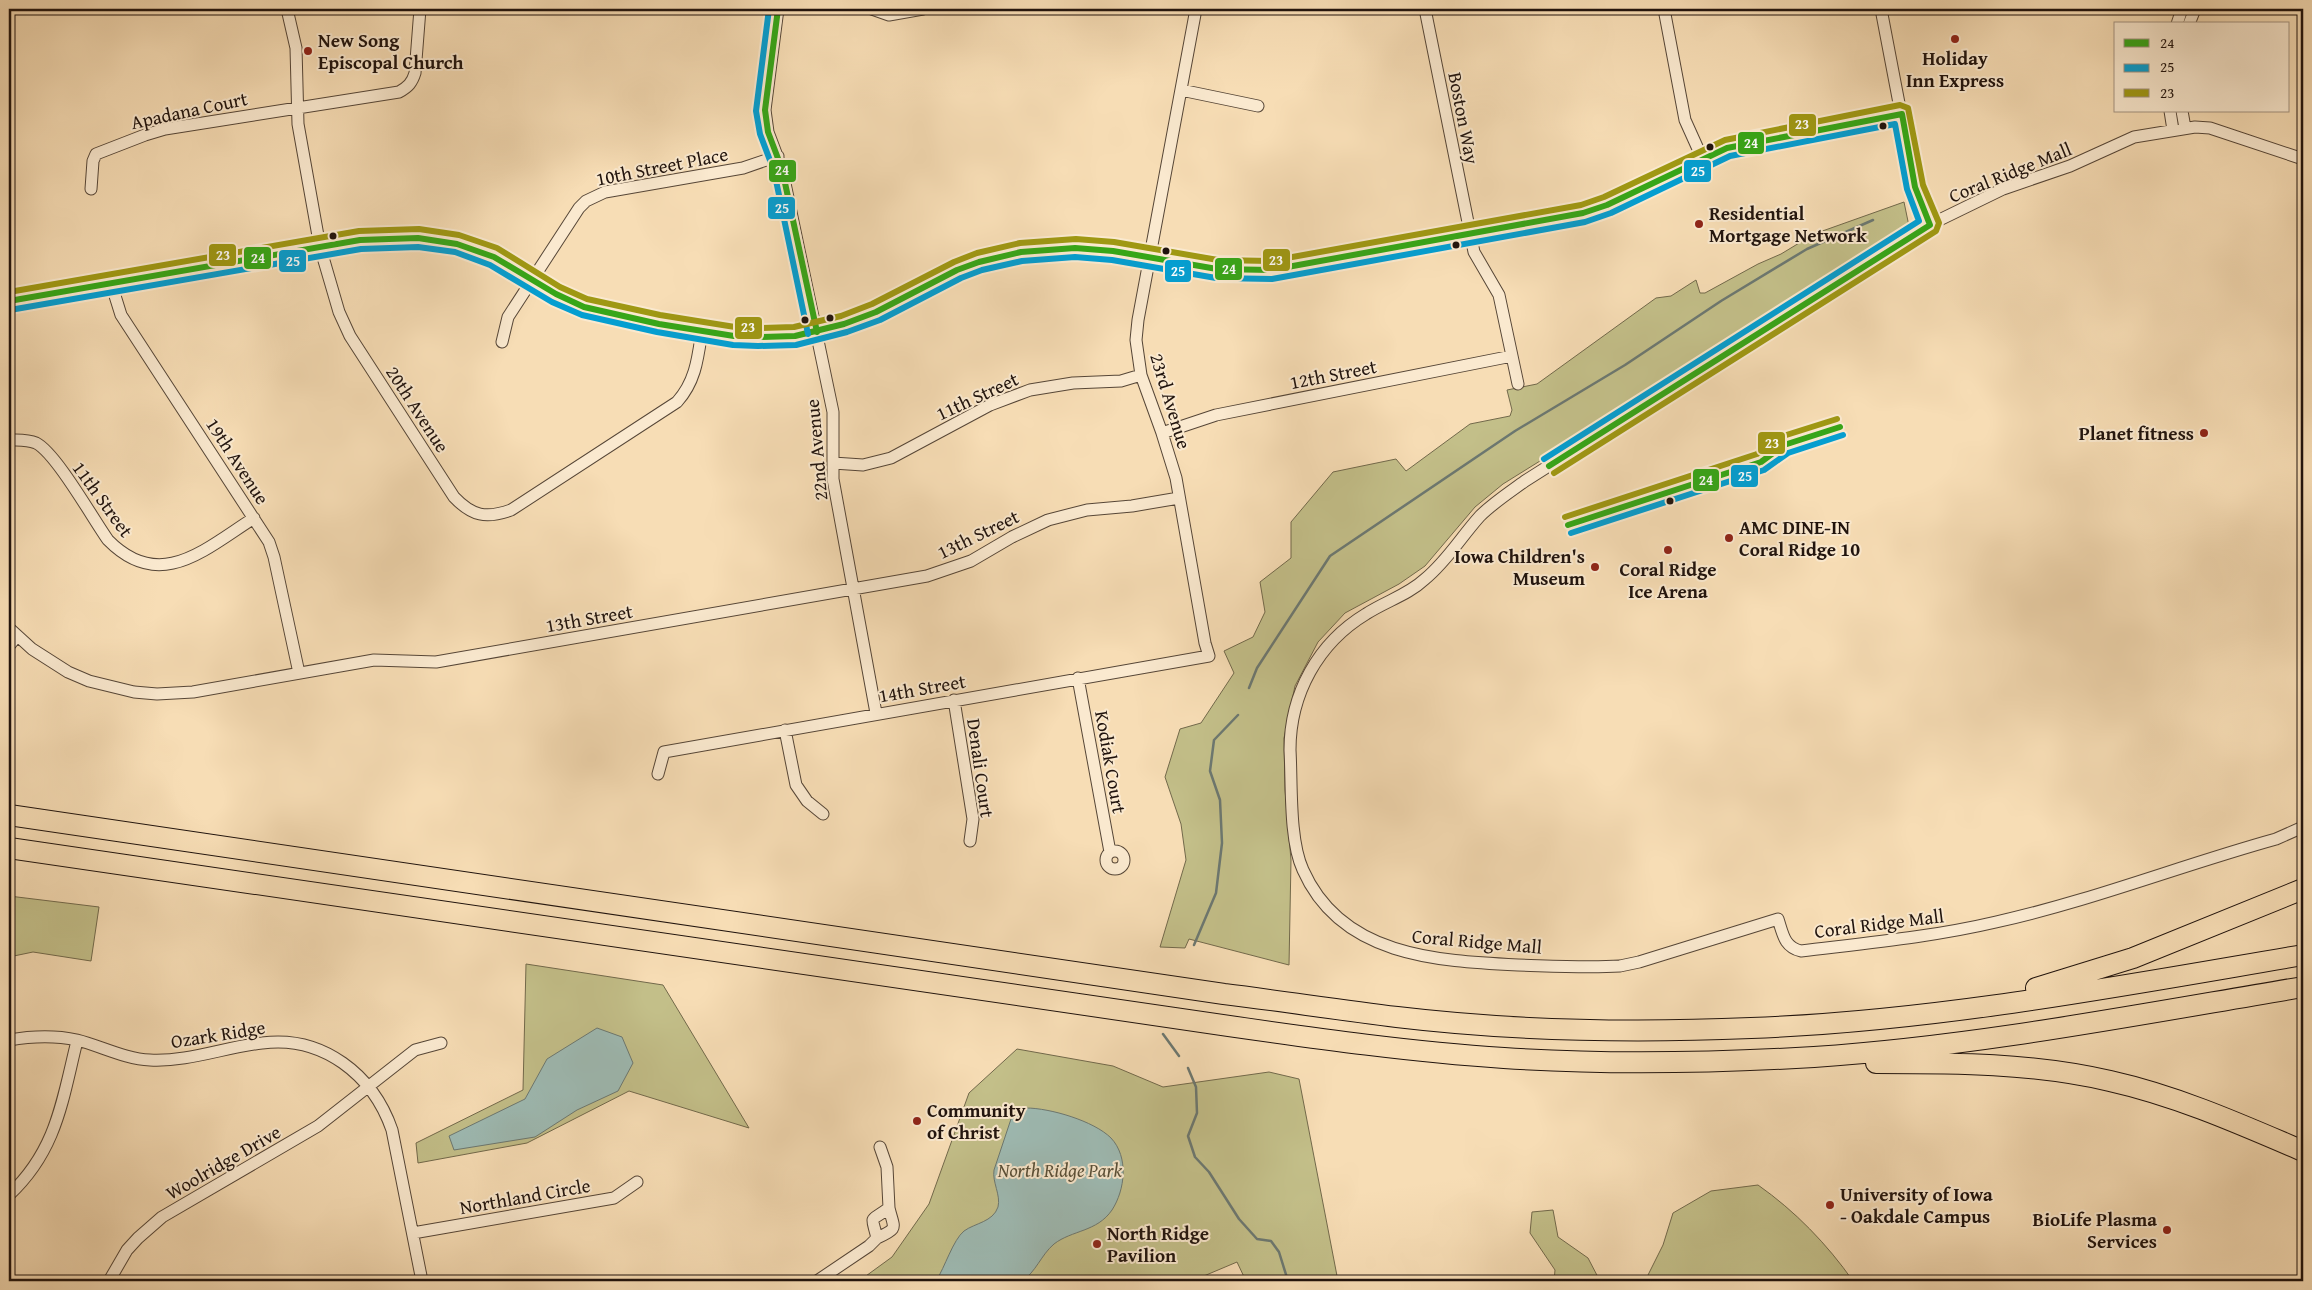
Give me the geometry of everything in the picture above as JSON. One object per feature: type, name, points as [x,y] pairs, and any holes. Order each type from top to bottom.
[{"type":"highway","points":[[9,815],[1398,1017],[1517,1027],[1607,1030],[1753,1028],[1912,1016],[1989,1006],[2303,955]]},
{"type":"highway","points":[[9,848],[1327,1040],[1506,1058],[1636,1062],[1997,1064],[2070,1072],[2147,1090],[2190,1104],[2303,1150]]},
{"type":"highway","points":[[1832,1023],[1978,999],[2046,985],[2133,958],[2303,889]]},
{"type":"highway","points":[[1711,1061],[1815,1057],[1958,1042],[2303,987]]},
{"type":"street","name":"20th Avenue","points":[[287,9],[293,29],[297,58],[296,109],[300,144],[320,247],[339,312],[350,336],[454,496],[463,506],[480,515],[496,515],[511,510],[677,402],[687,391],[696,370],[702,330]]},
{"type":"street","name":"Apadana Court","points":[[91,190],[93,161],[96,154],[165,130],[264,112],[296,109],[399,92],[413,81],[420,9]]},
{"type":"street","name":"22nd Avenue","points":[[778,9],[765,110],[768,132],[778,156],[833,412],[834,489],[876,713]]},
{"type":"street","points":[[872,9],[882,14],[888,14],[923,9]]},
{"type":"street","name":"23rd Avenue","points":[[1196,9],[1149,258],[1136,340],[1141,375],[1171,460],[1204,643],[1209,656]]},
{"type":"street","name":"Boston Way","points":[[1425,9],[1474,252],[1499,295],[1518,384]]},
{"type":"street","points":[[1664,9],[1686,120],[1703,160]]},
{"type":"street","points":[[1881,9],[1915,187],[1930,225]]},
{"type":"street","points":[[2178,22],[2182,9]]},
{"type":"street","points":[[2190,22],[2195,9]]},
{"type":"street","points":[[1181,90],[1258,106]]},
{"type":"street","points":[[2170,112],[2179,129]]},
{"type":"street","points":[[2179,129],[2182,112]]},
{"type":"street","points":[[9,301],[394,236],[425,238],[480,251],[510,265],[532,280],[584,307],[702,330],[758,337],[780,337],[817,332],[864,317],[957,270],[1000,256],[1039,249],[1075,248],[1114,251],[1217,269],[1271,270],[1583,214],[1727,148],[1902,114]]},
{"type":"street","name":"Coral Ridge Mall","points":[[2303,159],[2222,130],[2210,128],[2179,129],[2134,137],[2119,142],[2090,158],[2003,189],[1930,225],[1525,481],[1482,515],[1442,564],[1416,587],[1362,616],[1350,624],[1326,647],[1308,673],[1296,708],[1290,735],[1296,851],[1310,885],[1330,910],[1343,922],[1380,944],[1403,952],[1424,957],[1485,963],[1606,967],[1639,962],[1778,918],[1784,941],[1789,946],[1802,951],[1910,938],[1969,928],[2055,906],[2276,839],[2303,827]]},
{"type":"street","name":"10th Street Place","points":[[502,342],[508,317],[579,208],[596,195],[743,168],[778,156]]},
{"type":"street","name":"19th Avenue","points":[[111,283],[115,300],[125,322],[269,542],[274,557],[299,673]]},
{"type":"street","name":"12th Street","points":[[1162,433],[1216,415],[1512,356]]},
{"type":"street","name":"11th Street","points":[[833,464],[864,465],[891,458],[990,405],[1030,390],[1073,383],[1121,381],[1141,375]]},
{"type":"street","name":"11th Street","points":[[9,440],[25,440],[42,447],[55,461],[108,540],[118,551],[133,560],[149,564],[174,564],[201,552],[254,518]]},
{"type":"street","name":"13th Street","points":[[9,646],[13,632],[48,661],[68,672],[96,684],[134,692],[180,693],[374,660],[436,662],[927,576],[972,561],[1030,528],[1067,514],[1179,498]]},
{"type":"street","name":"14th Street","points":[[658,774],[664,752],[876,713],[1209,656]]},
{"type":"street","name":"Kodiak Court","points":[[1078,678],[1110,852]]},
{"type":"street","name":"Denali Court","points":[[954,700],[973,820],[970,841]]},
{"type":"street","points":[[786,730],[796,785],[807,801],[824,814]]},
{"type":"street","name":"Ozark Ridge","points":[[9,1040],[44,1036],[77,1041],[130,1057],[148,1060],[176,1059],[262,1043],[296,1043],[312,1047],[342,1061],[370,1086],[383,1107],[392,1130],[422,1281]]},
{"type":"street","points":[[9,1195],[34,1169],[51,1138],[77,1041]]},
{"type":"street","name":"Woolridge Drive","points":[[109,1281],[127,1250],[150,1227],[318,1126],[415,1050],[441,1044]]},
{"type":"street","points":[[817,1281],[869,1246],[877,1238],[890,1233],[894,1227],[894,1220],[888,1208],[887,1167],[880,1147]]},
{"type":"street","name":"Northland Circle","points":[[413,1233],[614,1198],[638,1182]]},
{"type":"street","points":[[877,1238],[872,1226],[873,1219],[888,1208]]},
{"type":"green space","points":[[1904,202],[1910,231],[1503,484],[1475,507],[1425,566],[1399,584],[1345,613],[1318,642],[1295,686],[1284,738],[1285,790],[1291,860],[1289,965],[1189,939],[1185,948],[1160,947],[1186,860],[1181,824],[1165,777],[1180,729],[1201,723],[1234,673],[1224,651],[1253,637],[1265,612],[1260,582],[1291,558],[1291,522],[1333,472],[1396,459],[1406,471],[1470,424],[1510,416],[1512,410],[1507,390],[1537,384],[1656,298],[1671,296],[1696,280],[1700,293],[1705,293],[1758,264],[1781,254],[1814,234]]},
{"type":"green space","points":[[9,896],[99,907],[91,961],[33,952],[9,957]]},
{"type":"green space","points":[[526,964],[663,985],[749,1128],[629,1091],[527,1143],[418,1163],[416,1143],[523,1090]]},
{"type":"green space","name":"North Ridge Park","points":[[1017,1049],[1113,1066],[1163,1087],[1269,1072],[1299,1079],[1338,1281],[1246,1281],[1237,1262],[1192,1281],[859,1281],[892,1257],[929,1204],[969,1093]]},
{"type":"green space","points":[[1758,1185],[1810,1229],[1853,1281],[1645,1281],[1663,1245],[1673,1213],[1711,1191]]},
{"type":"green space","points":[[1553,1210],[1558,1237],[1588,1258],[1600,1281],[1554,1281],[1555,1270],[1530,1233],[1532,1212]]},
{"type":"water","points":[[597,1028],[622,1037],[633,1063],[618,1091],[577,1110],[535,1137],[454,1150],[449,1136],[525,1099],[547,1059]]},
{"type":"water","points":[[1026,1108],[1047,1110],[1083,1121],[1111,1138],[1121,1154],[1123,1164],[1120,1193],[1112,1210],[1099,1223],[1061,1239],[1054,1244],[1031,1273],[1022,1281],[936,1281],[960,1235],[968,1228],[988,1219],[996,1212],[999,1202],[994,1170],[1011,1119]]},
{"type":"waterway","points":[[1249,688],[1257,668],[1330,556],[1515,431],[1625,365],[1721,301],[1807,249],[1873,220]]},
{"type":"waterway","points":[[1194,945],[1216,893],[1222,843],[1220,800],[1210,771],[1214,740],[1238,715]]},
{"type":"waterway","points":[[1163,1034],[1179,1056]]},
{"type":"waterway","points":[[1188,1068],[1196,1087],[1197,1113],[1188,1136],[1195,1157],[1209,1172],[1239,1219],[1257,1239],[1271,1241],[1279,1252],[1288,1281]]},
{"type":"transit line","name":"25","points":[[769,9],[756,111],[760,134],[774,171],[808,334]]},
{"type":"transit line","name":"24","points":[[778,9],[765,110],[768,132],[782,169],[817,332]]},
{"type":"transit line","name":"23","points":[[9,292],[359,231],[419,229],[459,235],[497,248],[560,287],[587,299],[660,315],[735,327],[794,327],[841,316],[872,304],[954,262],[977,253],[1020,243],[1076,239],[1114,242],[1218,260],[1270,261],[1581,205],[1604,197],[1725,140],[1900,105],[1908,108],[1923,185],[1939,223],[1936,231],[1554,473]]},
{"type":"transit line","name":"24","points":[[9,301],[360,240],[418,238],[457,244],[494,257],[556,294],[584,307],[659,324],[734,336],[795,336],[844,324],[876,312],[957,270],[979,262],[1021,252],[1075,248],[1113,251],[1217,269],[1271,270],[1583,213],[1607,205],[1727,148],[1902,114],[1915,187],[1930,225],[1549,466]]},
{"type":"transit line","name":"25","points":[[10,310],[361,249],[418,247],[455,252],[490,265],[552,302],[582,315],[657,332],[733,345],[796,345],[847,332],[880,320],[961,278],[982,270],[1022,261],[1075,257],[1112,260],[1216,278],[1272,279],[1585,222],[1611,213],[1730,156],[1895,124],[1907,189],[1919,221],[1544,459]]},
{"type":"transit line","name":"23","points":[[1565,517],[1757,454],[1780,437],[1837,419]]},
{"type":"transit line","name":"24","points":[[1568,525],[1761,462],[1784,445],[1840,427]]},
{"type":"transit line","name":"25","points":[[1571,533],[1764,470],[1788,453],[1843,435]]},
{"type":"place","name":"Holiday Inn Express","points":[[1955,39]]},
{"type":"place","name":"New Song Episcopal Church","points":[[308,51]]},
{"type":"place","name":"Residential Mortgage Network","points":[[1699,224]]},
{"type":"place","name":"Planet fitness","points":[[2204,433]]},
{"type":"place","name":"AMC DINE-IN Coral Ridge 10","points":[[1729,538]]},
{"type":"place","name":"Coral Ridge Ice Arena","points":[[1668,550]]},
{"type":"place","name":"Iowa Children's Museum","points":[[1595,567]]},
{"type":"place","name":"Community of Christ","points":[[917,1121]]},
{"type":"place","name":"University of Iowa - Oakdale Campus","points":[[1830,1205]]},
{"type":"place","name":"BioLife Plasma Services","points":[[2167,1230]]},
{"type":"place","name":"North Ridge Pavilion","points":[[1097,1244]]}]
